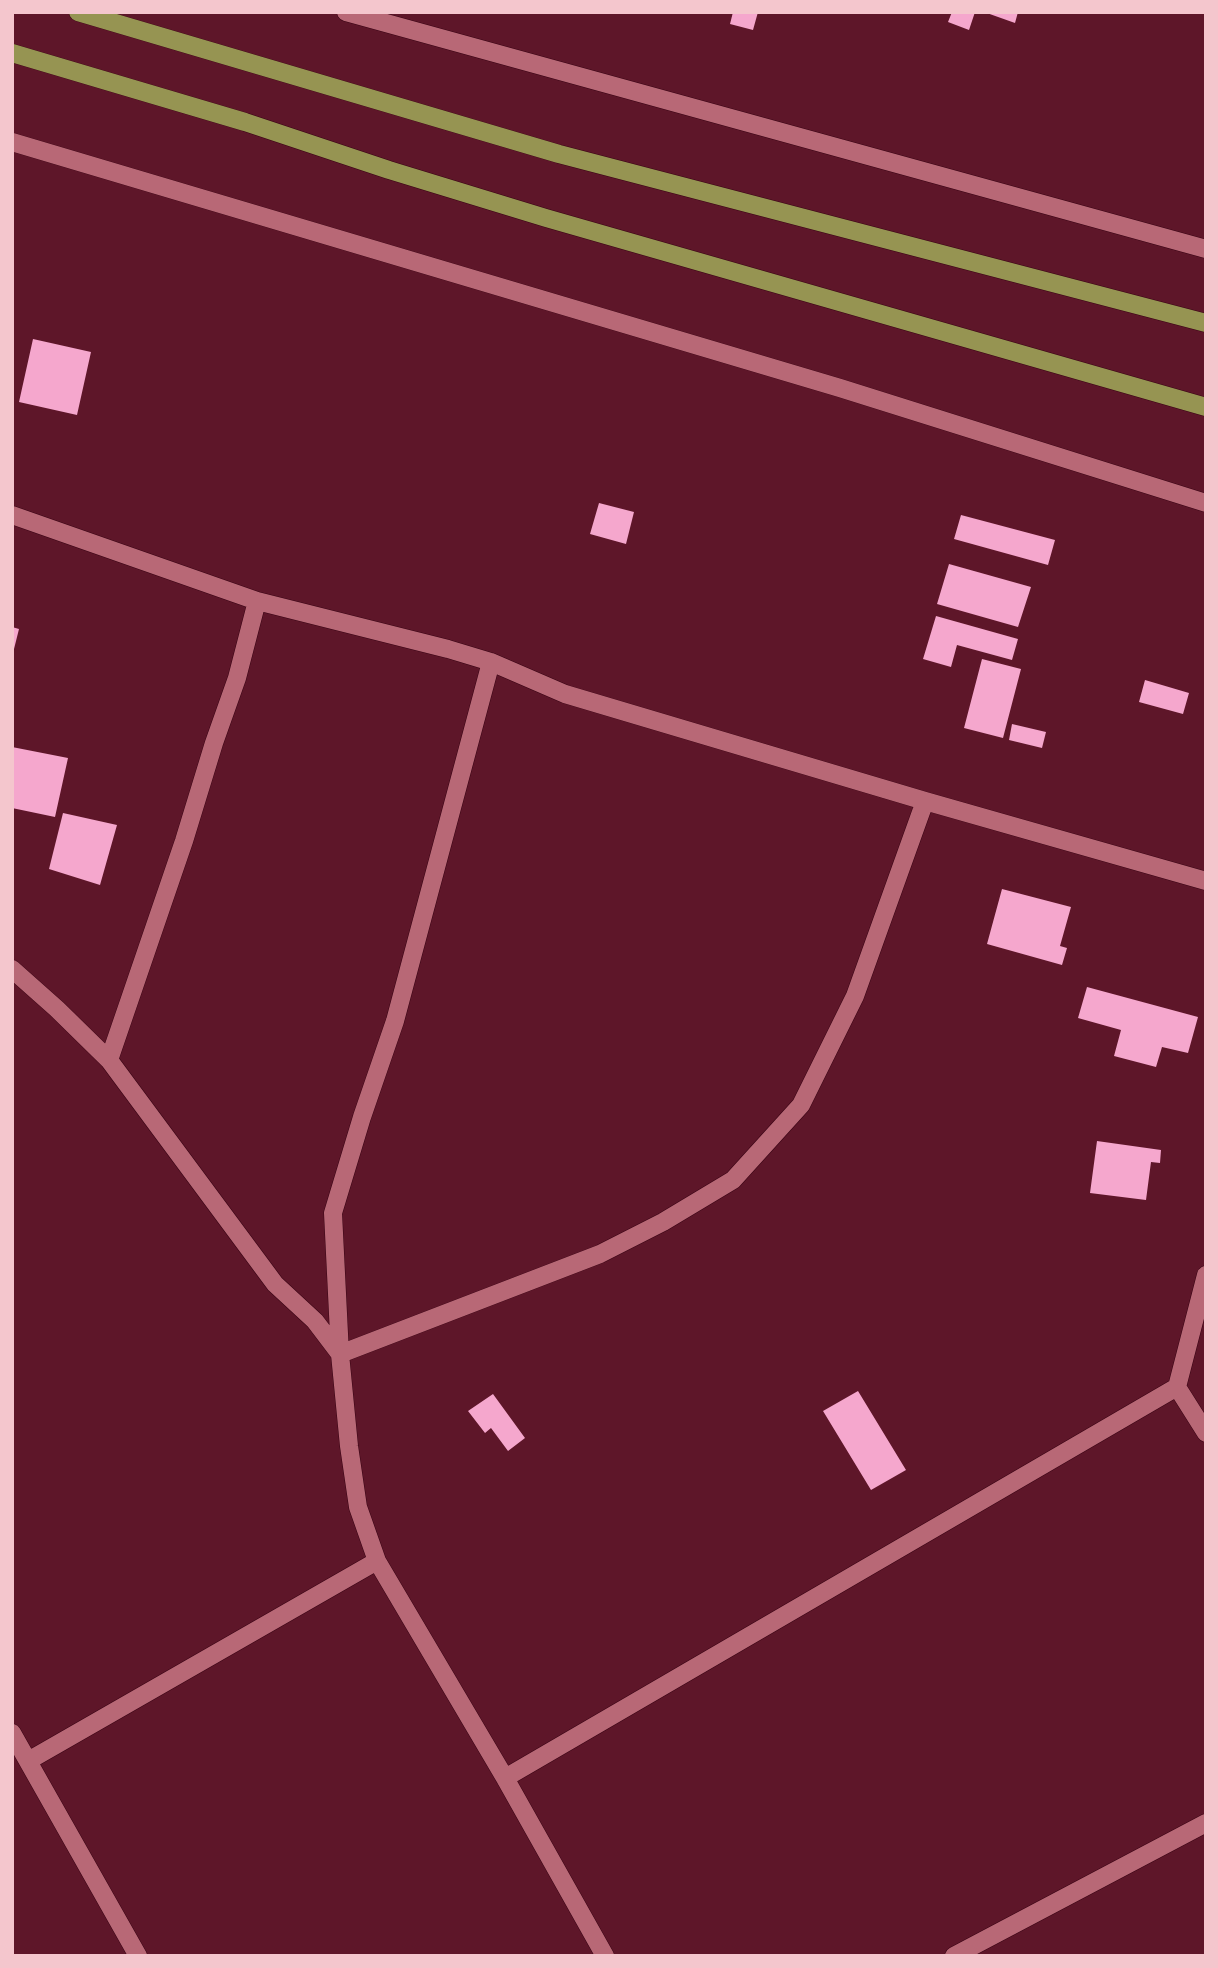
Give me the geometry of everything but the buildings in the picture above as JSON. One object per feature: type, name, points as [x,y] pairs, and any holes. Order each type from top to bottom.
[{"type":"main road","points":[[78,12],[559,154],[1206,323]]},
{"type":"main road","points":[[12,53],[244,122],[546,218],[1206,407]]},
{"type":"street","points":[[346,12],[1206,249]]},
{"type":"street","points":[[12,142],[840,388],[1206,503]]},
{"type":"street","points":[[12,515],[257,601],[447,649],[491,662],[565,694],[1206,881]]},
{"type":"street","points":[[109,1060],[237,678],[257,601]]},
{"type":"street","points":[[491,662],[395,1021],[333,1213],[340,1354],[358,1507],[377,1561],[505,1778],[605,1956]]},
{"type":"street","points":[[340,1354],[600,1254],[663,1222],[733,1180],[801,1105],[855,996],[925,801]]},
{"type":"street","points":[[12,969],[109,1060],[275,1284],[315,1321],[340,1354]]},
{"type":"street","points":[[505,1778],[1177,1387],[1206,1276]]},
{"type":"street","points":[[1177,1387],[1206,1433]]},
{"type":"street","points":[[28,1761],[377,1561]]},
{"type":"street","points":[[13,1737],[138,1956]]},
{"type":"street","points":[[954,1956],[1206,1823]]}]
